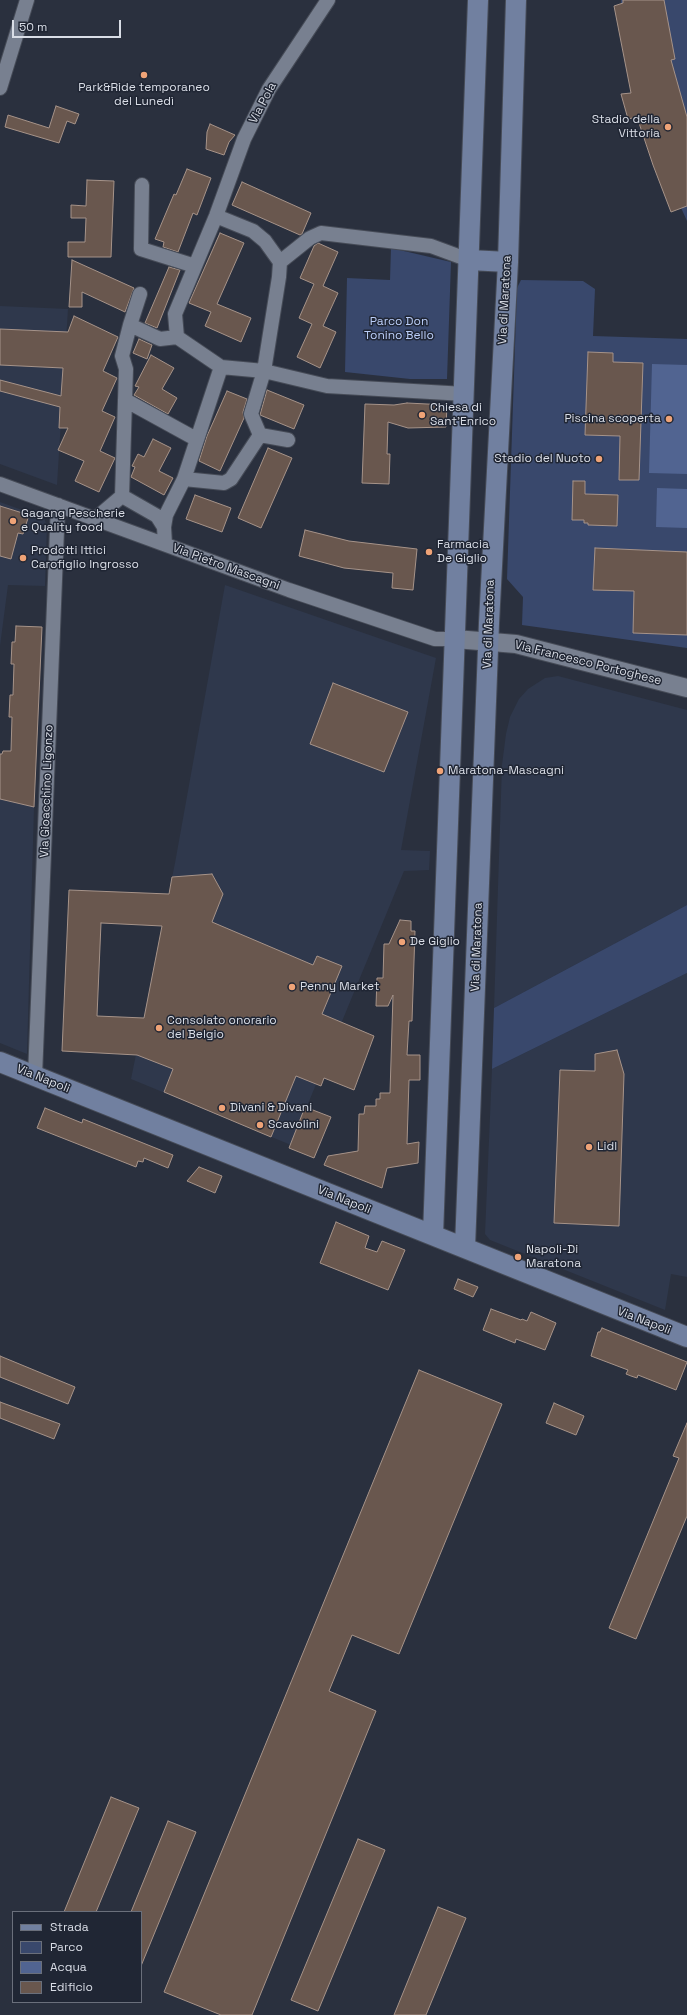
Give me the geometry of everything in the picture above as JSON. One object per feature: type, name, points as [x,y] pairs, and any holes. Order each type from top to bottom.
[{"type":"main road","points":[[433,1235],[465,394],[478,0]]},
{"type":"main road","name":"Via di Maratona","points":[[465,1247],[489,642],[508,262],[516,0]]},
{"type":"main road","points":[[469,260],[508,262]]},
{"type":"main road","name":"Via Napoli","points":[[0,1062],[465,1247],[576,1294],[687,1337]]},
{"type":"street","points":[[0,88],[27,0]]},
{"type":"street","name":"Via Pola","points":[[177,337],[175,314],[216,216],[244,139],[269,89],[328,0]]},
{"type":"street","points":[[142,185],[141,248],[196,266]]},
{"type":"street","points":[[216,216],[253,231],[265,241],[280,262],[280,278],[264,371],[251,414],[260,435]]},
{"type":"street","points":[[280,262],[310,238],[321,233],[431,246],[469,260]]},
{"type":"street","points":[[95,519],[122,496],[126,369],[122,356],[140,294]]},
{"type":"street","points":[[130,325],[160,339],[177,337],[221,367],[264,371],[327,386],[465,394]]},
{"type":"street","points":[[165,544],[164,527],[166,515],[184,479],[221,367]]},
{"type":"street","points":[[125,400],[196,439]]},
{"type":"street","points":[[260,435],[288,440]]},
{"type":"street","points":[[184,479],[224,483],[231,479],[260,435]]},
{"type":"street","name":"Via Pietro Mascagni","points":[[0,484],[289,590],[435,639],[455,639]]},
{"type":"street","points":[[122,496],[157,516],[164,527]]},
{"type":"street","name":"Via Gioacchino Ligonzo","points":[[35,1076],[58,505]]},
{"type":"street","name":"Via Francesco Portoghese","points":[[455,639],[527,646],[687,688]]},
{"type":"shaded area","points":[[0,306],[68,309],[57,485],[0,464]]},
{"type":"shaded area","name":"Prodotti Ittici Carofiglio Ingrosso","points":[[0,502],[44,518],[47,526],[45,586],[8,585],[0,646]]},
{"type":"shaded area","points":[[225,585],[436,658],[401,850],[430,851],[429,870],[404,871],[291,1145],[131,1079],[175,863]]},
{"type":"shaded area","points":[[558,676],[687,710],[687,905],[494,1008],[502,765],[506,734],[510,717],[519,699],[528,689],[545,678]]},
{"type":"shaded area","points":[[0,799],[34,807],[27,1054],[0,1043]]},
{"type":"shaded area","points":[[687,973],[687,1277],[671,1274],[665,1310],[490,1240],[485,1234],[492,1069]]},
{"type":"green space","name":"Stadio della Vittoria","points":[[621,0],[687,0],[687,221],[661,163],[621,13]]},
{"type":"green space","name":"Parco Don Tonino Bello","points":[[391,248],[451,262],[447,379],[410,379],[345,372],[347,278],[390,280]]},
{"type":"green space","name":"Stadio del Nuoto","points":[[521,280],[583,281],[595,289],[593,336],[687,339],[687,648],[522,625],[523,597],[507,579],[517,288]]},
{"type":"green space","points":[[687,905],[687,973],[492,1069],[494,1008]]},
{"type":"water","name":"Piscina scoperta","points":[[652,364],[687,365],[687,474],[649,473]]},
{"type":"water","points":[[657,488],[687,489],[687,528],[656,527]]},
{"type":"building","name":"Stadio della Vittoria","points":[[623,0],[664,0],[675,59],[671,60],[687,117],[687,206],[671,212],[637,117],[628,119],[621,94],[631,93],[614,6],[623,3]]},
{"type":"building","points":[[56,106],[79,114],[75,124],[67,121],[59,143],[5,127],[8,115],[49,128]]},
{"type":"building","points":[[210,124],[235,135],[229,142],[224,155],[206,149],[207,132]]},
{"type":"building","points":[[187,169],[211,178],[197,215],[193,213],[178,252],[163,247],[164,242],[155,239],[174,194],[176,195]]},
{"type":"building","points":[[87,180],[114,181],[111,257],[68,257],[68,242],[85,242],[86,218],[71,218],[71,205],[86,206]]},
{"type":"building","points":[[242,182],[311,213],[302,234],[300,235],[232,205]]},
{"type":"building","points":[[220,233],[244,243],[217,304],[251,318],[241,342],[205,326],[211,312],[189,303]]},
{"type":"building","points":[[318,243],[338,252],[323,286],[338,293],[323,326],[336,332],[320,368],[297,357],[312,324],[299,318],[314,284],[300,278],[314,246]]},
{"type":"building","points":[[72,260],[134,288],[125,312],[82,292],[82,307],[69,307]]},
{"type":"building","points":[[169,267],[180,270],[157,328],[145,323]]},
{"type":"building","points":[[74,316],[118,337],[103,371],[117,378],[102,411],[115,417],[100,451],[115,458],[99,492],[75,481],[84,461],[58,450],[68,428],[59,428],[60,407],[0,391],[0,380],[61,396],[63,368],[0,365],[0,329],[68,332]]},
{"type":"building","points":[[139,339],[152,345],[147,359],[133,353]]},
{"type":"building","points":[[588,352],[613,353],[613,362],[643,363],[639,480],[619,480],[620,436],[585,435]]},
{"type":"building","points":[[151,355],[174,368],[162,389],[177,398],[168,414],[134,395],[139,387],[135,386]]},
{"type":"building","points":[[267,390],[304,405],[294,429],[260,415]]},
{"type":"building","points":[[227,391],[247,399],[243,412],[244,418],[220,471],[199,461],[207,436]]},
{"type":"building","points":[[407,403],[447,405],[446,427],[408,428],[388,422],[387,454],[390,454],[389,484],[362,483],[365,404],[394,405]]},
{"type":"building","points":[[153,439],[171,448],[159,471],[173,478],[164,495],[131,477],[135,467],[132,466],[138,454],[144,457]]},
{"type":"building","points":[[268,448],[292,458],[261,528],[238,518]]},
{"type":"building","points":[[573,481],[585,481],[585,494],[618,495],[617,526],[588,525],[588,523],[584,523],[584,520],[572,520]]},
{"type":"building","points":[[195,495],[231,508],[222,532],[186,519]]},
{"type":"building","points":[[0,506],[29,515],[23,534],[18,533],[11,559],[0,556]]},
{"type":"building","points":[[305,530],[349,541],[417,549],[413,590],[392,588],[393,573],[344,568],[299,556]]},
{"type":"building","points":[[595,548],[687,552],[687,635],[633,633],[634,591],[593,590]]},
{"type":"building","points":[[16,626],[42,627],[34,807],[0,799],[0,754],[2,754],[3,751],[11,751],[12,717],[9,717],[10,695],[13,695],[14,664],[11,664],[12,642],[15,642]]},
{"type":"building","points":[[333,683],[408,712],[384,772],[310,744]]},
{"type":"building","points":[[212,874],[223,894],[212,922],[313,965],[317,956],[342,966],[322,1014],[374,1036],[354,1090],[324,1078],[321,1086],[296,1076],[271,1137],[164,1092],[173,1069],[137,1055],[62,1051],[69,890],[169,894],[172,877]],"holes":[[[101,923],[162,926],[144,1018],[97,1016]]]},
{"type":"building","points":[[400,920],[411,921],[411,931],[415,931],[412,1021],[409,1021],[407,1055],[420,1055],[420,1080],[409,1080],[407,1144],[419,1142],[418,1163],[387,1168],[382,1188],[324,1165],[328,1156],[358,1151],[359,1114],[364,1114],[365,1106],[376,1106],[376,1099],[380,1099],[380,1093],[390,1093],[393,995],[388,1006],[376,1006],[377,978],[383,978],[384,944],[389,944]]},
{"type":"building","name":"Lidl","points":[[617,1050],[624,1074],[619,1226],[554,1223],[560,1070],[595,1071],[595,1054]]},
{"type":"building","points":[[305,1107],[331,1117],[314,1158],[289,1148]]},
{"type":"building","points":[[45,1108],[82,1123],[83,1119],[173,1155],[168,1168],[144,1158],[143,1162],[138,1161],[136,1167],[37,1128]]},
{"type":"building","points":[[199,1167],[222,1176],[215,1193],[187,1181]]},
{"type":"building","points":[[336,1222],[369,1236],[365,1248],[377,1252],[382,1241],[405,1250],[388,1290],[320,1263]]},
{"type":"building","points":[[458,1279],[478,1287],[473,1297],[454,1289]]},
{"type":"building","points":[[491,1309],[527,1321],[531,1312],[556,1323],[545,1350],[516,1339],[515,1343],[483,1330]]},
{"type":"building","points":[[602,1328],[687,1362],[676,1390],[638,1375],[637,1378],[626,1374],[628,1370],[591,1356],[598,1332],[600,1332]]},
{"type":"building","points":[[0,1356],[75,1387],[68,1404],[0,1377]]},
{"type":"building","points":[[419,1370],[502,1404],[399,1654],[352,1635],[329,1691],[376,1711],[252,2015],[221,2015],[164,1992]]},
{"type":"building","points":[[0,1402],[60,1424],[54,1439],[0,1418]]},
{"type":"building","points":[[554,1403],[584,1416],[576,1435],[546,1423]]},
{"type":"building","points":[[687,1423],[687,1516],[636,1639],[609,1628],[679,1458],[673,1456]]},
{"type":"building","points":[[111,1797],[139,1808],[96,1911],[64,1911]]},
{"type":"building","points":[[168,1821],[196,1832],[142,1964],[142,1911],[131,1911]]},
{"type":"building","points":[[358,1839],[385,1850],[318,2011],[291,2000]]},
{"type":"building","points":[[438,1907],[466,1918],[426,2015],[394,2015]]},
{"type":"place","name":"Park&Ride temporaneo del Lunedì","points":[[144,75]]},
{"type":"place","name":"Stadio della Vittoria","points":[[668,127]]},
{"type":"place","name":"Chiesa di Sant'Enrico","points":[[422,415]]},
{"type":"place","name":"Piscina scoperta","points":[[669,419]]},
{"type":"place","name":"Stadio del Nuoto","points":[[599,459]]},
{"type":"place","name":"Gagang Pescherie e Quality food","points":[[13,521]]},
{"type":"place","name":"Farmacia De Giglio","points":[[429,552]]},
{"type":"place","name":"Prodotti Ittici Carofiglio Ingrosso","points":[[23,558]]},
{"type":"place","name":"Maratona-Mascagni","points":[[440,771]]},
{"type":"place","name":"De Giglio","points":[[402,942]]},
{"type":"place","name":"Penny Market","points":[[292,987]]},
{"type":"place","name":"Consolato onorario del Belgio","points":[[159,1028]]},
{"type":"place","name":"Divani & Divani","points":[[222,1108]]},
{"type":"place","name":"Scavolini","points":[[260,1125]]},
{"type":"place","name":"Lidl","points":[[589,1147]]},
{"type":"place","name":"Napoli-Di Maratona","points":[[518,1257]]}]
